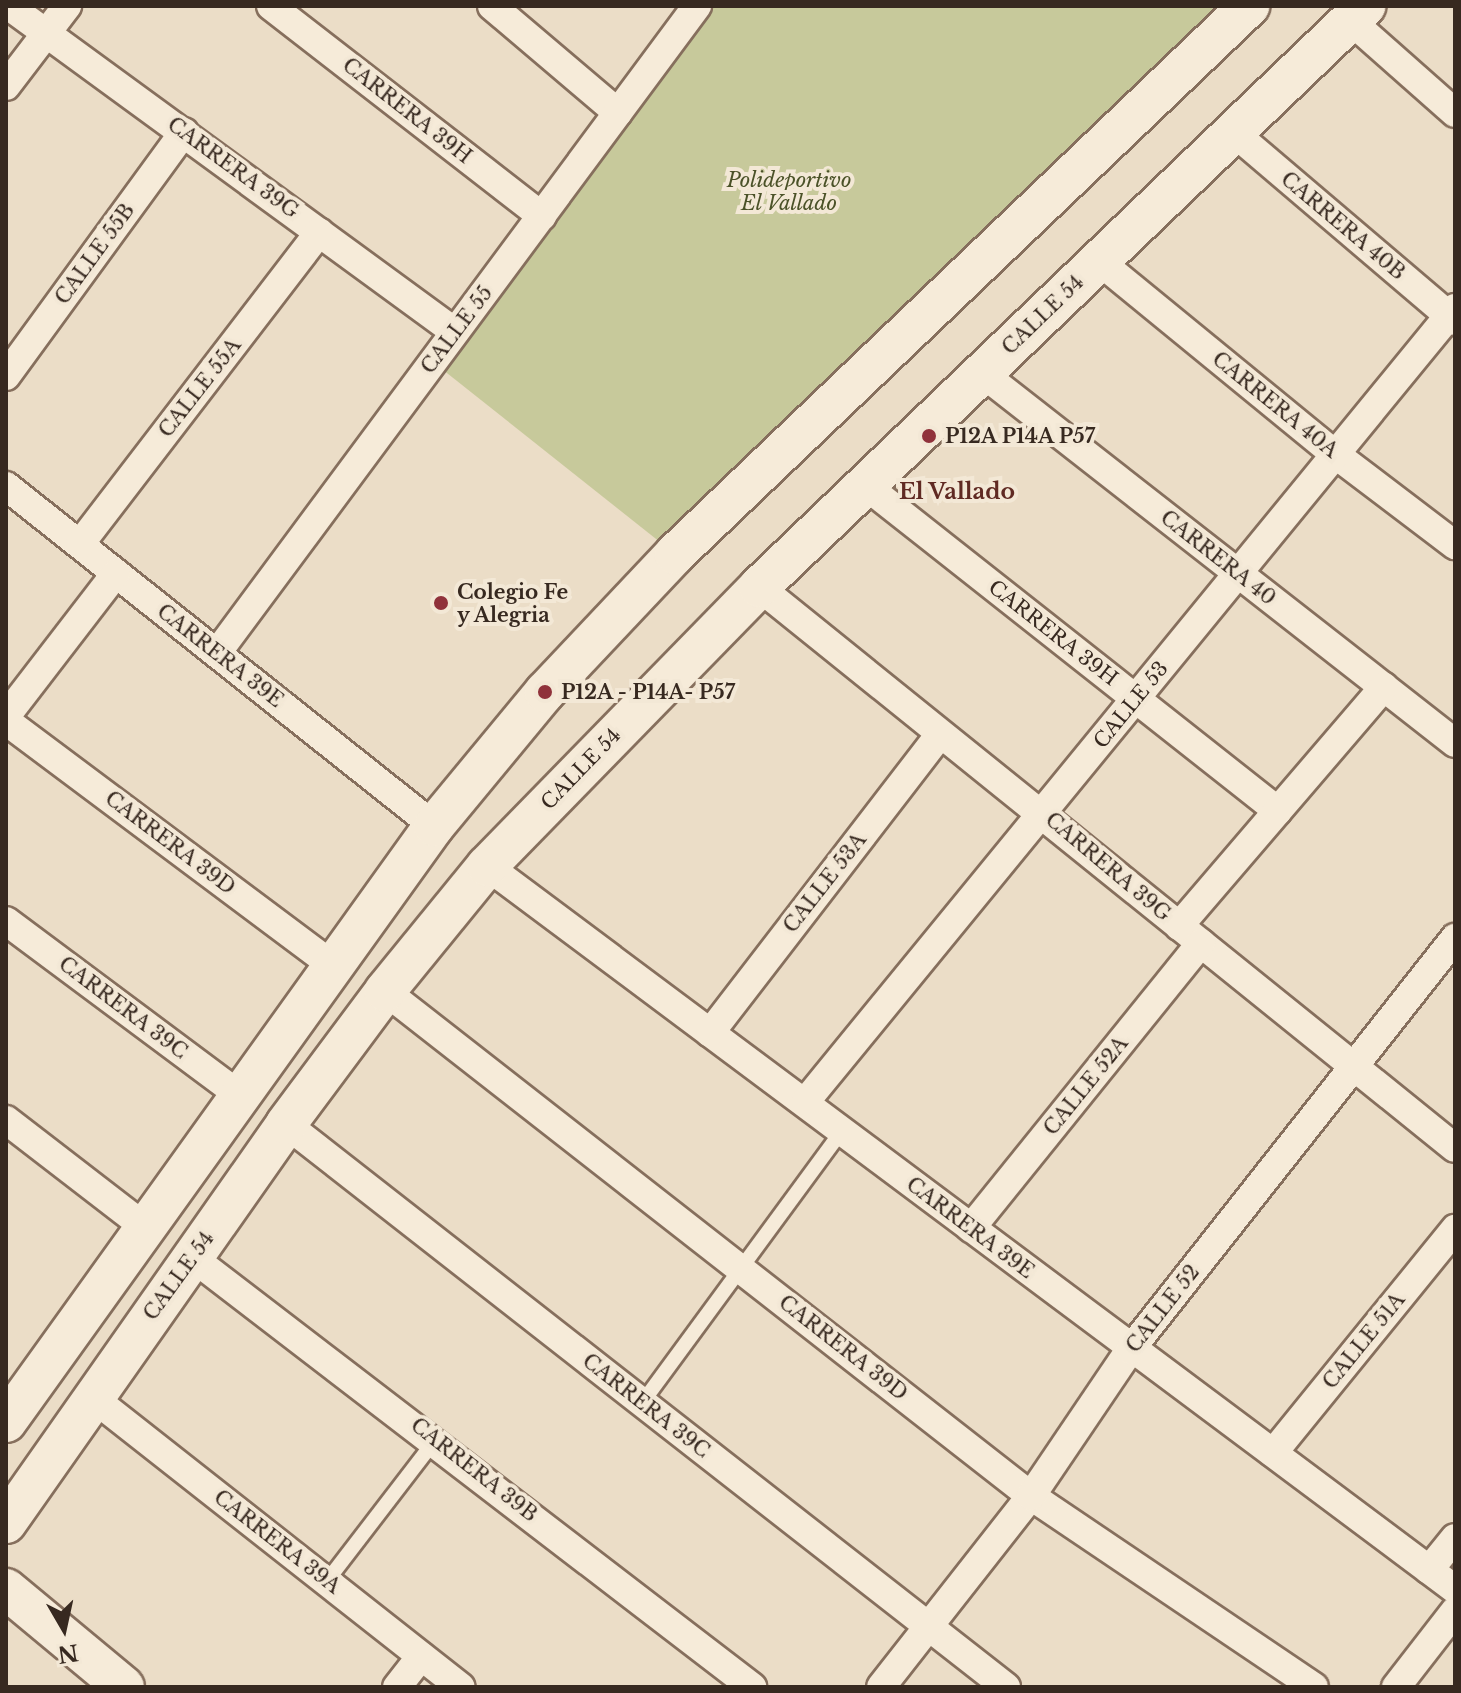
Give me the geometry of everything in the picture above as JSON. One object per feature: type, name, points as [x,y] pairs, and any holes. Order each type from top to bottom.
[{"type":"main road","points":[[6,1422],[434,826],[545,692],[675,554],[1249,6]]},
{"type":"main road","name":"CALLE 54","points":[[14,1514],[92,1397],[286,1124],[385,991],[487,866],[759,587],[1358,13]]},
{"type":"main road","points":[[14,1514],[10,1563],[19,1593],[41,1621]]},
{"type":"main road","points":[[6,1589],[124,1687]]},
{"type":"street","name":"CARRERA 39G","points":[[9,6],[455,332]]},
{"type":"street","points":[[6,86],[67,6]]},
{"type":"street","name":"CARRERA 39H","points":[[271,6],[542,216]]},
{"type":"street","points":[[492,6],[618,113]]},
{"type":"street","name":"CALLE 55","points":[[217,653],[697,6]]},
{"type":"street","points":[[1358,13],[1455,113]]},
{"type":"street","name":"CARRERA 40B","points":[[1232,131],[1453,315]]},
{"type":"street","name":"CALLE 55B","points":[[6,376],[184,132]]},
{"type":"street","name":"CALLE 55A","points":[[80,544],[319,232]]},
{"type":"street","name":"CARRERA 40A","points":[[1099,261],[1335,454],[1455,545]]},
{"type":"street","name":"CALLE 53","points":[[806,1101],[1335,454],[1453,315]]},
{"type":"street","name":"CARRERA 40","points":[[982,373],[1455,743]]},
{"type":"street","name":"CARRERA 39H","points":[[865,485],[1278,811]]},
{"type":"street","name":"CARRERA 39E","points":[[6,486],[434,826]]},
{"type":"street","points":[[6,718],[116,573]]},
{"type":"street","name":"CARRERA 39G","points":[[759,587],[940,734],[1043,812],[1190,935],[1455,1148]]},
{"type":"street","name":"CALLE 52A","points":[[971,1228],[1190,935],[1278,811],[1384,687]]},
{"type":"street","name":"CARRERA 39D","points":[[6,718],[334,966]]},
{"type":"street","name":"CALLE 53A","points":[[710,1033],[940,734]]},
{"type":"street","name":"CARRERA 39E","points":[[487,866],[806,1101],[1130,1350],[1455,1589]]},
{"type":"street","name":"CARRERA 39C","points":[[6,921],[241,1096]]},
{"type":"street","name":"CALLE 52","points":[[881,1687],[1031,1496],[1130,1350],[1453,945]]},
{"type":"street","name":"CARRERA 39D","points":[[385,991],[1031,1496],[1314,1687]]},
{"type":"street","points":[[6,1120],[146,1228]]},
{"type":"street","name":"CARRERA 39C","points":[[286,1124],[1006,1687]]},
{"type":"street","name":"CALLE 51A","points":[[1273,1453],[1455,1229]]},
{"type":"street","name":"CARRERA 39B","points":[[193,1258],[435,1439],[752,1687]]},
{"type":"street","name":"CARRERA 39A","points":[[92,1397],[460,1687]]},
{"type":"street","points":[[1429,1570],[1455,1538]]},
{"type":"street","points":[[1396,1687],[1455,1611]]},
{"type":"street","points":[[397,1687],[421,1656]]},
{"type":"lane","points":[[642,1403],[842,1131]]},
{"type":"lane","points":[[327,1581],[435,1439]]},
{"type":"green space","name":"Polideportivo El Vallado","points":[[697,6],[1249,6],[675,554],[433,362]]},
{"type":"place","name":"P12A P14A P57","points":[[929,436]]},
{"type":"place","name":"Colegio Fe y Alegria","points":[[441,603]]},
{"type":"place","name":"P12A - P14A- P57","points":[[545,692]]},
{"type":"district","name":"El Vallado","points":[[957,492]]}]
